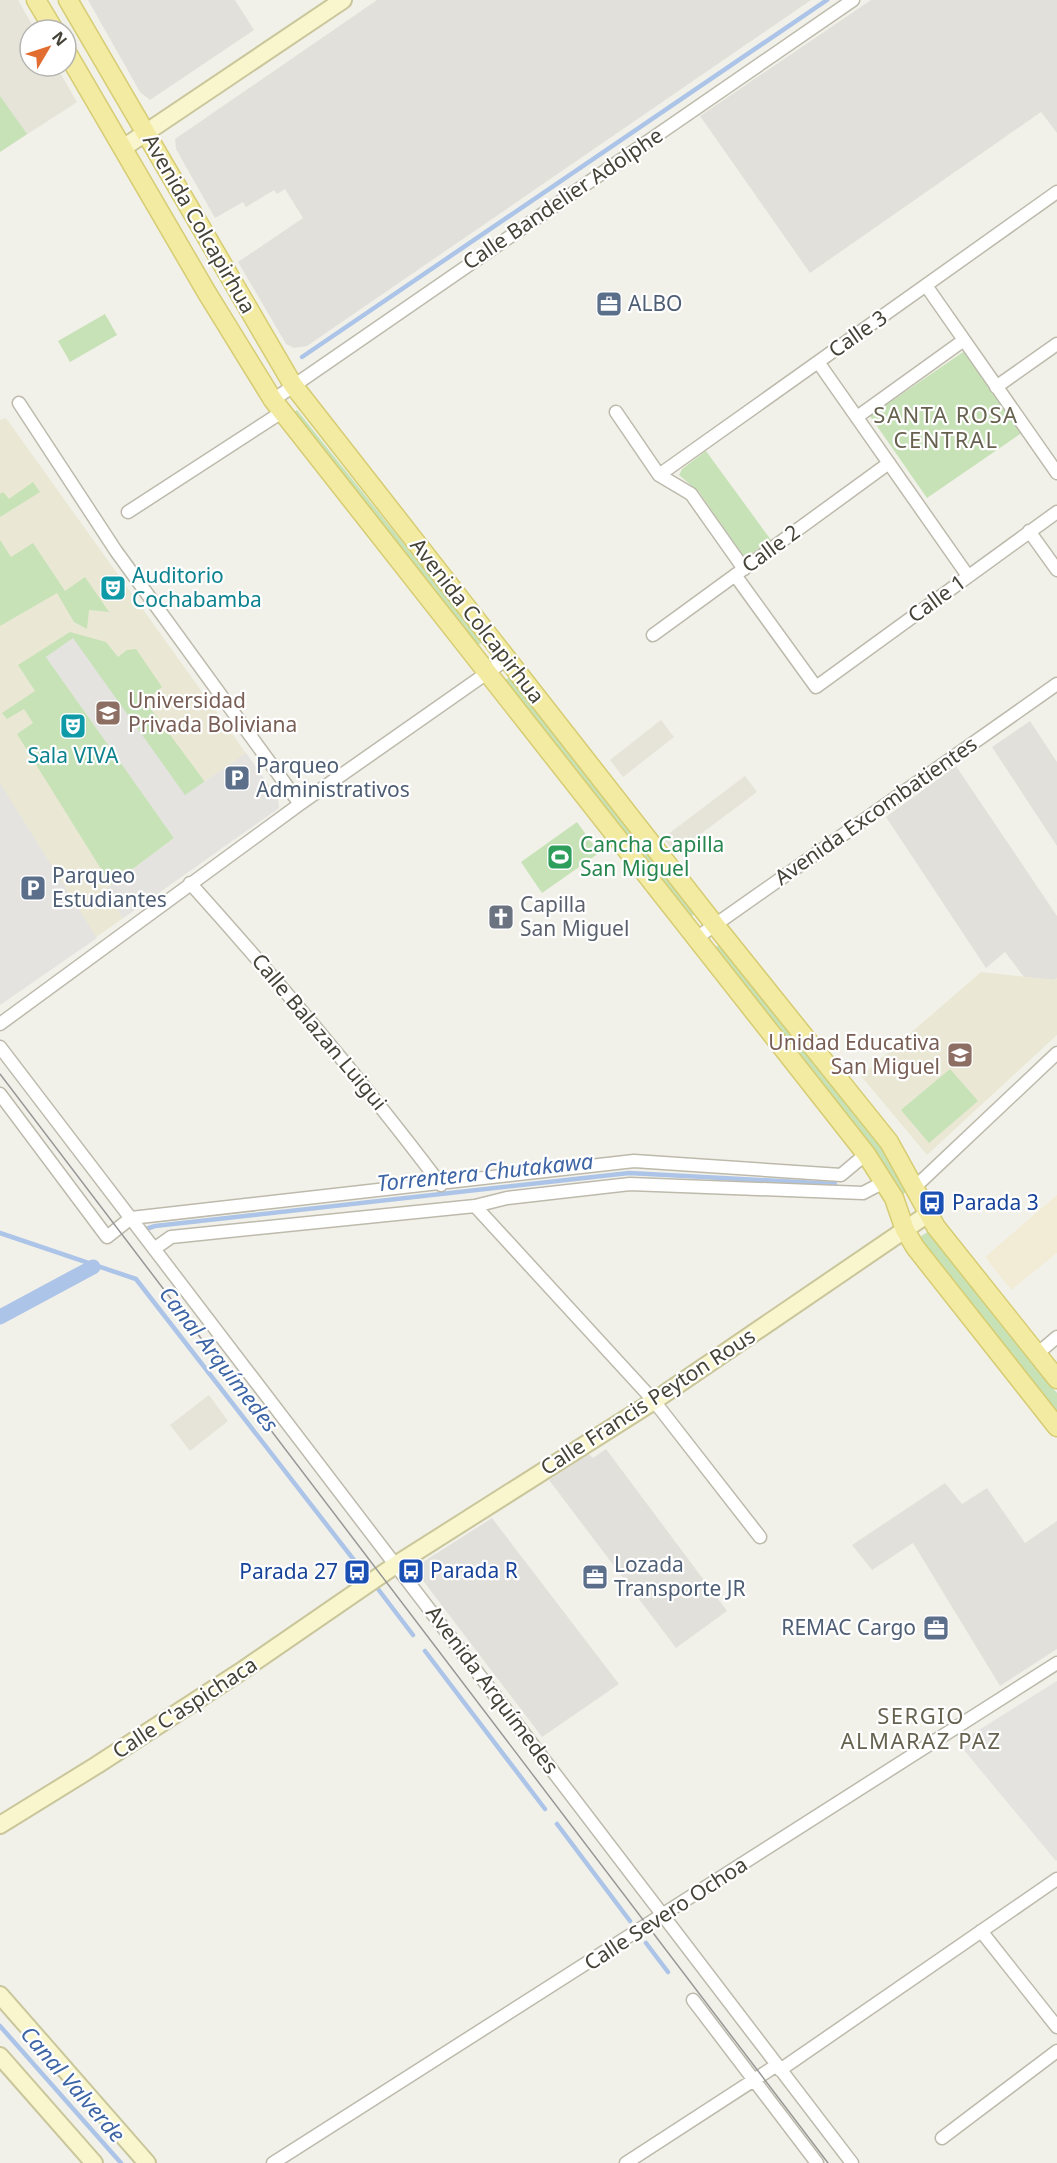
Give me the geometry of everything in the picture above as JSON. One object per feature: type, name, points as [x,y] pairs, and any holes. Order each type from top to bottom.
[{"type":"main road","points":[[36,0],[47,18]]},
{"type":"main road","name":"Avenida Colcapirhua","points":[[68,0],[293,385],[715,925],[889,1142],[915,1186],[928,1214],[1057,1379]]},
{"type":"main road","name":"Avenida Colcapirhua","points":[[78,71],[207,293],[278,406],[487,675],[866,1154],[896,1203],[905,1230],[915,1247],[1057,1427]]},
{"type":"street","points":[[123,148],[322,6],[343,0]]},
{"type":"street","name":"Calle Bandelier Adolphe","points":[[128,512],[278,406],[293,385],[853,0]]},
{"type":"street","name":"Calle 3","points":[[659,475],[927,287],[1057,192]]},
{"type":"street","points":[[927,287],[1057,473]]},
{"type":"street","points":[[857,417],[964,340]]},
{"type":"street","points":[[996,387],[1057,344]]},
{"type":"street","points":[[818,362],[968,576]]},
{"type":"street","points":[[19,403],[116,551],[300,804]]},
{"type":"street","points":[[616,412],[659,475],[691,494],[740,572]]},
{"type":"street","name":"Calle 2","points":[[653,635],[889,463]]},
{"type":"street","name":"Calle 1","points":[[740,572],[816,687],[1057,512]]},
{"type":"street","points":[[1029,531],[1057,570]]},
{"type":"street","points":[[0,1024],[190,883],[507,659]]},
{"type":"street","name":"Avenida Excombatientes","points":[[695,939],[1057,684]]},
{"type":"street","name":"Calle Balazan Luigui","points":[[190,883],[306,1013],[373,1094],[441,1185]]},
{"type":"street","name":"Avenida Arquímedes","points":[[0,1047],[397,1564],[852,2163]]},
{"type":"street","points":[[915,1186],[1057,1053]]},
{"type":"street","points":[[0,1094],[106,1237],[131,1218],[441,1185],[634,1161],[841,1175],[866,1154]]},
{"type":"street","points":[[154,1249],[171,1237],[475,1206],[507,1197],[630,1184],[863,1193],[884,1182]]},
{"type":"street","points":[[475,1206],[654,1401],[760,1537]]},
{"type":"street","name":"Calle Francis Peyton Rous","points":[[366,1587],[397,1564],[654,1401],[928,1214]]},
{"type":"street","points":[[1037,1354],[1057,1337]]},
{"type":"street","points":[[1037,1354],[1057,1360]]},
{"type":"street","name":"Calle C'aspichaca","points":[[0,1825],[97,1765],[366,1587]]},
{"type":"street","name":"Calle Severo Ochoa","points":[[273,2163],[1057,1663]]},
{"type":"street","points":[[626,2163],[753,2080],[778,2068],[1057,1879]]},
{"type":"street","points":[[981,1932],[1057,2027]]},
{"type":"street","points":[[0,1995],[147,2163]]},
{"type":"street","points":[[693,2000],[817,2163]]},
{"type":"street","points":[[942,2138],[1057,2051]]},
{"type":"street","points":[[0,2056],[94,2163]]},
{"type":"shaded area","points":[[0,0],[18,0],[28,18],[18,18],[18,78],[63,78],[77,102],[0,152]]},
{"type":"shaded area","points":[[88,0],[235,0],[254,30],[150,100],[140,92]]},
{"type":"shaded area","points":[[377,0],[811,0],[307,346],[294,348],[286,344],[238,262],[303,218],[285,189],[277,194],[274,190],[246,207],[243,202],[215,218],[176,149],[175,139]]},
{"type":"shaded area","points":[[871,0],[1057,0],[1057,133],[1041,112],[810,273],[700,116]]},
{"type":"shaded area","name":"Universidad Privada Boliviana","points":[[6,418],[278,798],[197,866],[0,1005],[0,420]]},
{"type":"shaded area","name":"Parqueo Administrativos","points":[[73,638],[185,795],[246,753],[278,798],[279,808],[123,918],[104,891],[174,838],[46,657]]},
{"type":"shaded area","points":[[661,720],[674,737],[623,777],[610,760]]},
{"type":"shaded area","points":[[1030,721],[1057,762],[1057,846],[992,747]]},
{"type":"shaded area","points":[[956,766],[1057,916],[1057,978],[1054,980],[1024,977],[1005,952],[986,968],[886,817]]},
{"type":"shaded area","points":[[745,776],[757,792],[675,853],[663,838]]},
{"type":"shaded area","name":"Parqueo Estudiantes","points":[[0,783],[97,938],[0,1005]]},
{"type":"shaded area","name":"Unidad Educativa San Miguel","points":[[981,972],[1054,980],[1057,978],[1057,1035],[927,1155],[861,1076]]},
{"type":"shaded area","points":[[1057,1195],[1057,1253],[1011,1290],[985,1257]]},
{"type":"shaded area","points":[[209,1395],[228,1421],[190,1451],[170,1425]]},
{"type":"shaded area","points":[[606,1449],[727,1611],[676,1648],[549,1480],[588,1453],[593,1458]]},
{"type":"shaded area","points":[[945,1483],[962,1504],[987,1488],[1025,1543],[1057,1521],[1057,1649],[1000,1686],[913,1543],[872,1570],[852,1545]]},
{"type":"shaded area","points":[[492,1518],[619,1684],[542,1737],[424,1582],[420,1570],[423,1562]]},
{"type":"shaded area","points":[[1057,1681],[1057,1860],[1056,1861],[958,1743]]},
{"type":"green space","points":[[0,96],[27,134],[0,152]]},
{"type":"green space","points":[[105,314],[117,335],[70,362],[58,341]]},
{"type":"green space","points":[[966,350],[1023,432],[927,498],[870,416]]},
{"type":"green space","points":[[297,410],[482,642],[475,648],[290,415]]},
{"type":"green space","points":[[706,451],[771,540],[745,558],[699,492],[679,475],[682,469]]},
{"type":"green space","points":[[33,482],[40,492],[0,517],[0,494],[3,492],[9,499]]},
{"type":"green space","points":[[0,540],[11,557],[33,543],[65,591],[85,577],[109,612],[89,610],[87,629],[74,622],[57,593],[0,626]]},
{"type":"green space","points":[[70,632],[106,642],[118,657],[127,650],[136,649],[162,687],[145,701],[205,782],[185,796],[73,639],[46,657],[174,838],[111,885],[17,734],[33,723],[24,709],[7,719],[2,713],[35,691],[18,665]]},
{"type":"green space","points":[[509,677],[696,913],[689,918],[502,683]]},
{"type":"green space","name":"Cancha Capilla San Miguel","points":[[577,822],[599,853],[542,893],[521,862]]},
{"type":"green space","points":[[721,943],[878,1140],[909,1191],[900,1195],[715,948]]},
{"type":"green space","points":[[950,1069],[978,1101],[929,1143],[901,1110]]},
{"type":"green space","points":[[928,1232],[1057,1393],[1057,1415],[923,1243],[921,1236]]},
{"type":"waterway","points":[[302,357],[827,0]]},
{"type":"waterway","name":"Torrentera Chutakawa","points":[[143,1230],[155,1226],[629,1173],[835,1184]]},
{"type":"waterway","name":"Canal Arquímedes","points":[[0,1233],[136,1279],[364,1573]]},
{"type":"waterway","points":[[0,1317],[93,1267]]},
{"type":"waterway","name":"Canal Arquímedes","points":[[378,1589],[413,1635]]},
{"type":"waterway","name":"Canal Arquímedes","points":[[425,1651],[545,1809]]},
{"type":"waterway","name":"Canal Arquímedes","points":[[557,1824],[630,1921]]},
{"type":"waterway","name":"Canal Arquímedes","points":[[646,1943],[668,1972]]},
{"type":"waterway","name":"Canal Valverde","points":[[0,2026],[121,2163]]},
{"type":"tram line","points":[[0,1074],[828,2163]]},
{"type":"place","name":"ALBO","points":[[609,304]]},
{"type":"place","name":"Auditorio Cochabamba","points":[[113,588]]},
{"type":"place","name":"Universidad Privada Boliviana","points":[[108,713]]},
{"type":"place","name":"Sala VIVA","points":[[73,726]]},
{"type":"place","name":"Parqueo Administrativos","points":[[237,778]]},
{"type":"place","name":"Cancha Capilla San Miguel","points":[[560,857]]},
{"type":"place","name":"Parqueo Estudiantes","points":[[33,888]]},
{"type":"place","name":"Capilla San Miguel","points":[[501,917]]},
{"type":"place","name":"Unidad Educativa San Miguel","points":[[960,1055]]},
{"type":"place","name":"Parada 3","points":[[932,1203]]},
{"type":"place","name":"Parada R","points":[[411,1571]]},
{"type":"place","name":"Parada 27","points":[[357,1572]]},
{"type":"place","name":"Lozada Transporte JR","points":[[595,1577]]},
{"type":"place","name":"REMAC Cargo","points":[[936,1628]]},
{"type":"district","name":"SANTA ROSA CENTRAL","points":[[946,428]]},
{"type":"district","name":"SERGIO ALMARAZ PAZ","points":[[921,1728]]}]
